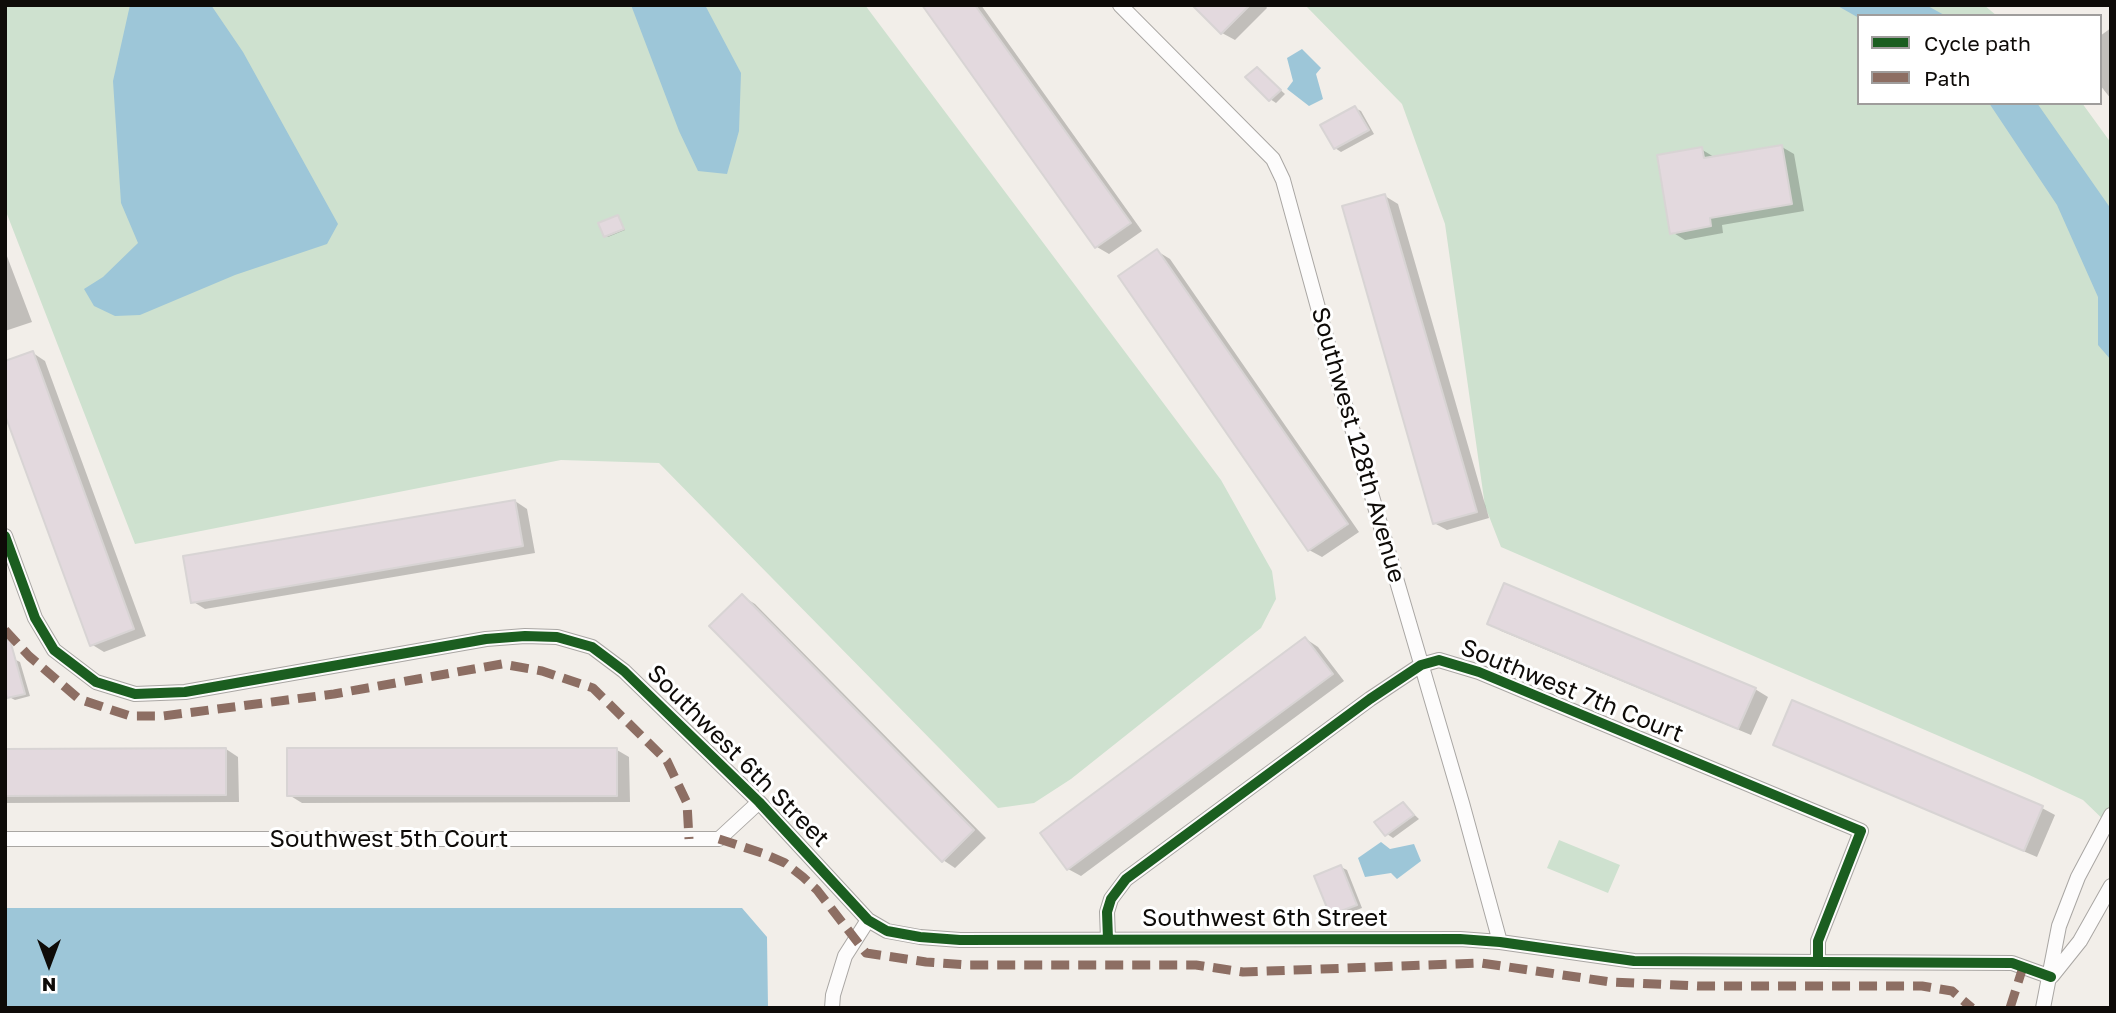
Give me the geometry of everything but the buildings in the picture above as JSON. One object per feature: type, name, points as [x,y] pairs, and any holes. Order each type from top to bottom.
[{"type":"street","name":"Southwest 128th Avenue","points":[[1119,5],[1273,159],[1278,169],[1500,942]]},
{"type":"street","name":"Southwest 6th Street","points":[[5,536],[35,618],[54,650],[96,682],[135,694],[185,692],[486,639],[556,637],[592,647],[624,671],[759,802],[868,920],[887,931],[960,940],[1365,938],[1500,942],[1634,961],[2012,963],[2051,977]]},
{"type":"street","name":"Southwest 7th Court","points":[[1108,939],[1107,912],[1116,889],[1126,879],[1356,709],[1421,666],[1439,660],[1479,672],[1861,831],[1818,941],[1818,961]]},
{"type":"street","name":"Southwest 5th Court","points":[[5,839],[719,839],[759,802]]},
{"type":"street","points":[[2043,1008],[2059,926],[2078,877],[2111,815]]},
{"type":"street","points":[[2051,977],[2080,941],[2111,886]]},
{"type":"street","points":[[832,1008],[832,995],[845,956],[868,920]]},
{"type":"green space","points":[[5,5],[865,5],[1221,480],[1272,571],[1276,599],[1261,628],[1071,779],[1034,803],[998,808],[659,463],[561,460],[135,544],[5,209]]},
{"type":"green space","points":[[1305,5],[1984,5],[1995,14],[1857,14],[1857,105],[2083,105],[2111,143],[2111,827],[2083,800],[2027,774],[1501,547],[1485,506],[1445,224],[1402,104]]},
{"type":"green space","points":[[1559,840],[1620,865],[1608,893],[1547,868]]},
{"type":"water","points":[[130,5],[211,5],[243,52],[338,224],[327,244],[235,275],[140,315],[115,316],[94,306],[84,289],[103,277],[138,243],[121,203],[113,81]]},
{"type":"water","points":[[631,5],[705,5],[741,73],[739,131],[727,174],[698,171],[679,131]]},
{"type":"water","points":[[1836,5],[1926,5],[1942,14],[1857,14],[1857,17]]},
{"type":"water","points":[[1302,49],[1321,68],[1316,74],[1323,99],[1309,106],[1287,89],[1293,81],[1287,58]]},
{"type":"water","points":[[1990,105],[2038,105],[2111,209],[2111,360],[2098,345],[2098,297],[2057,205]]},
{"type":"water","points":[[1381,842],[1390,849],[1414,844],[1421,861],[1397,879],[1391,873],[1365,877],[1358,858]]},
{"type":"water","points":[[5,908],[742,908],[767,937],[768,1008],[5,1008]]},
{"type":"marked path","points":[[5,630],[29,656],[79,699],[130,716],[163,716],[334,694],[502,664],[542,671],[593,688],[667,761],[687,803],[689,839]]},
{"type":"marked path","points":[[719,839],[785,863],[817,890],[866,953],[926,962],[970,965],[1196,965],[1243,972],[1481,963],[1611,982],[1698,986],[1922,986],[1952,991],[1972,1008]]},
{"type":"marked path","points":[[2010,1008],[2023,967]]},
{"type":"cycle path","points":[[5,536],[35,618],[54,650],[96,682],[135,694],[185,692],[486,639],[557,637],[592,647],[624,671],[759,802],[868,920],[887,931],[960,940],[1460,939],[1634,961],[2012,963],[2051,977]]},
{"type":"cycle path","points":[[1108,939],[1107,912],[1111,899],[1126,879],[1370,699],[1421,665],[1439,660],[1479,672],[1861,831],[1818,941],[1818,961]]}]
